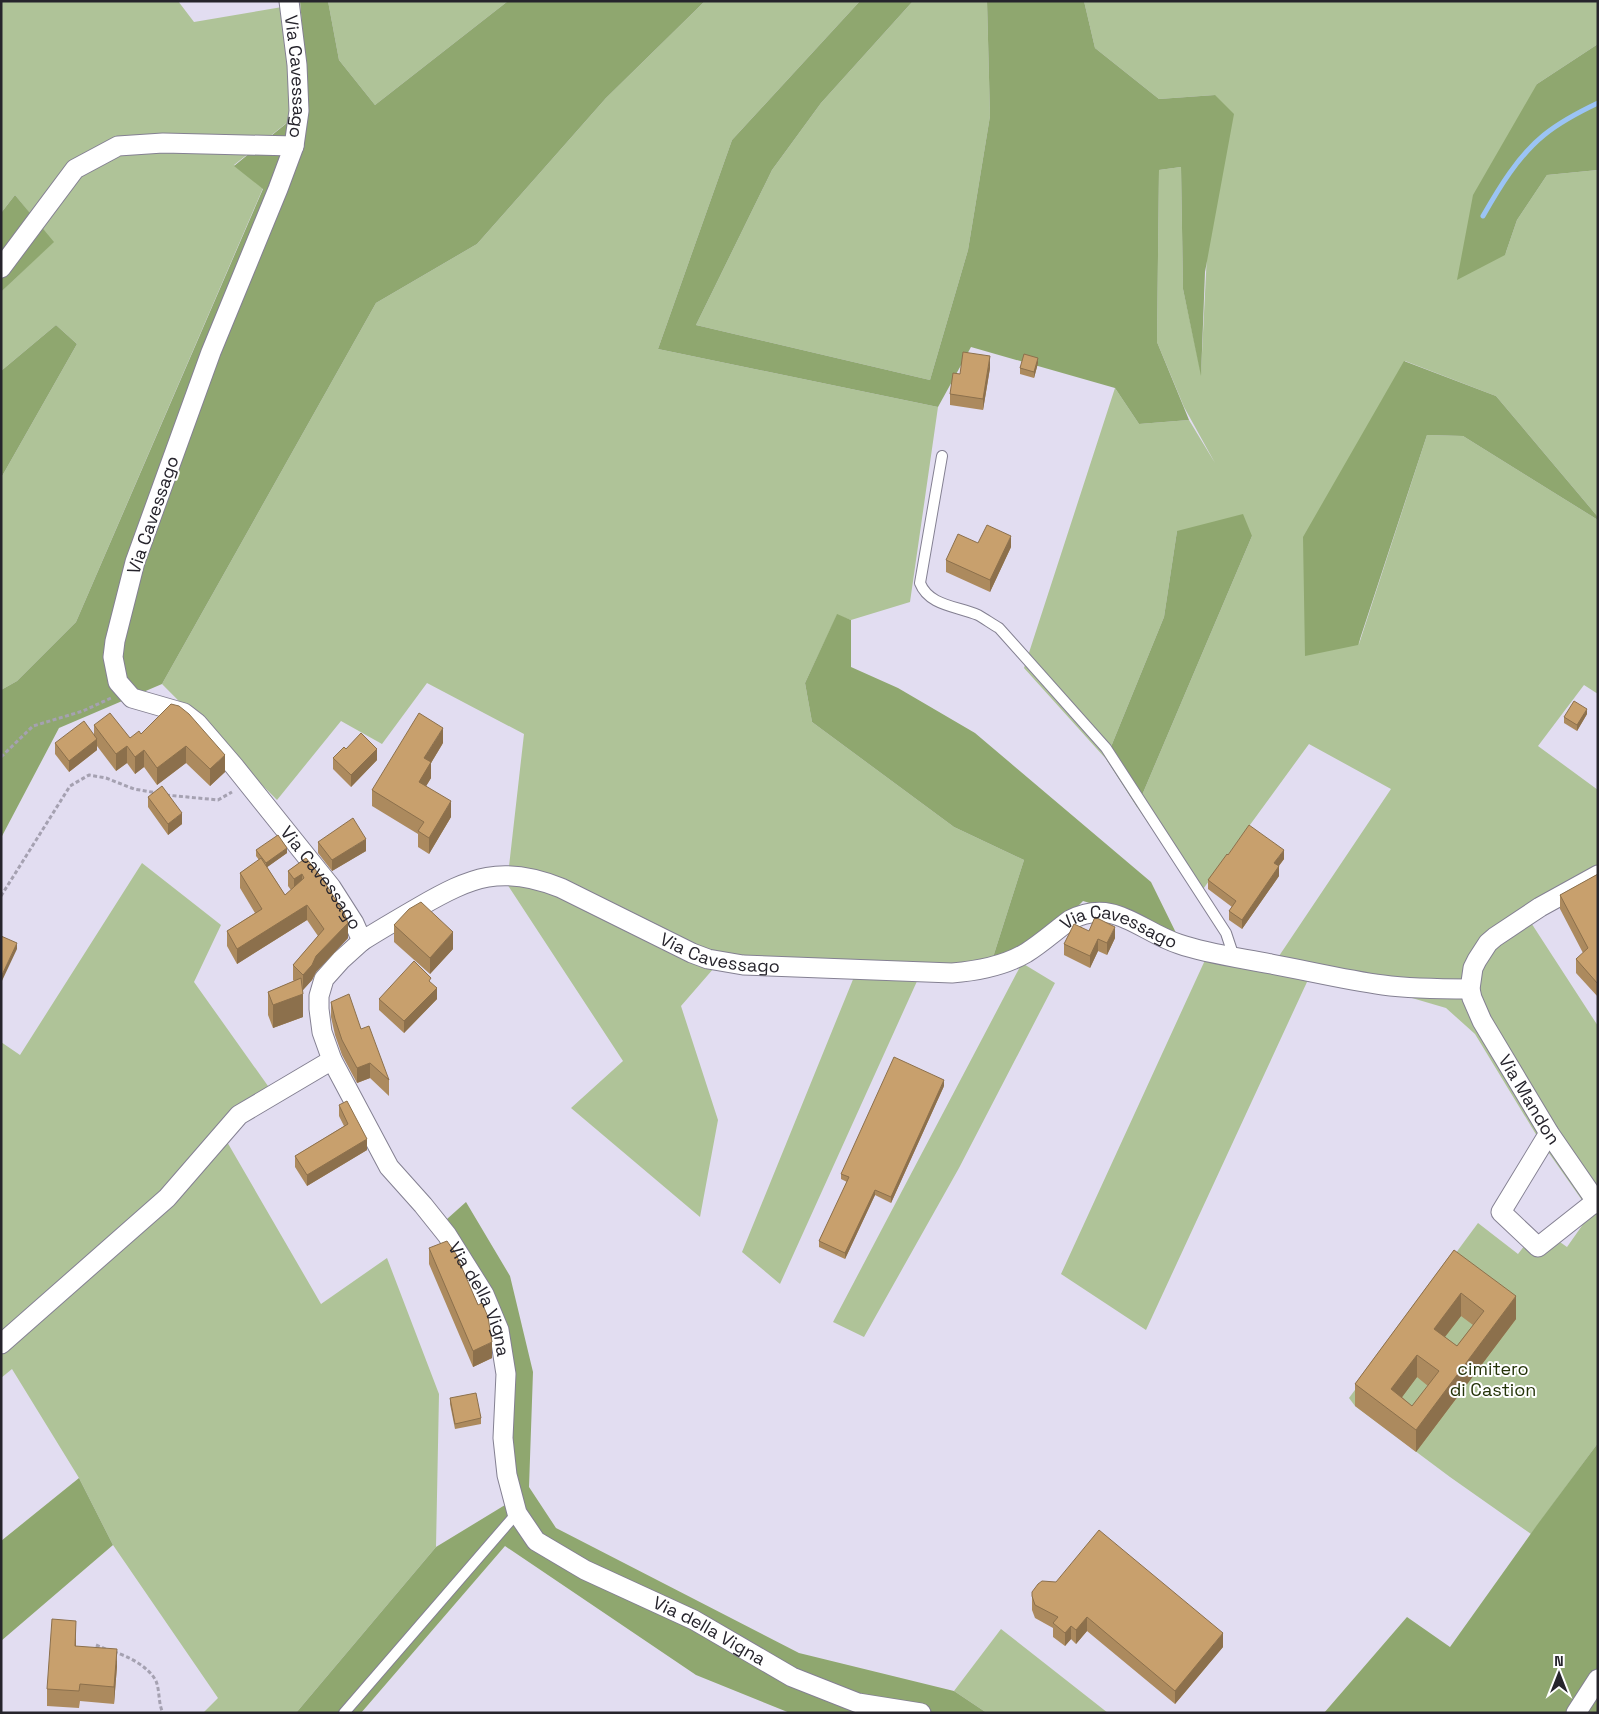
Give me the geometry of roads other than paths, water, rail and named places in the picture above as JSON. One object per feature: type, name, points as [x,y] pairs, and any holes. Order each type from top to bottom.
[{"type":"street","name":"Via Cavessago","points":[[289,1],[297,65],[299,111],[294,146],[211,352],[135,562],[115,641],[113,657],[118,682],[132,698],[184,713],[192,718],[248,783],[331,887],[362,940],[441,894],[470,881],[484,877],[514,875],[544,881],[561,888],[708,959],[742,965],[967,972],[1000,964],[1024,954],[1070,920],[1096,912],[1117,914],[1178,943],[1234,956],[1384,985],[1470,989]]},
{"type":"street","points":[[1,268],[75,169],[118,146],[163,143],[294,146]]},
{"type":"street","points":[[1470,989],[1473,968],[1488,943],[1540,907],[1598,875]]},
{"type":"street","name":"Via della Vigna","points":[[362,940],[324,979],[319,996],[318,1009],[322,1032],[332,1060],[361,1117],[390,1167],[447,1235],[484,1294],[499,1330],[506,1374],[503,1438],[507,1475],[517,1513],[536,1541],[585,1570],[694,1620],[792,1677],[858,1703],[921,1713]]},
{"type":"street","name":"Via Mandon","points":[[1470,989],[1474,1004],[1482,1021],[1550,1133],[1596,1203]]},
{"type":"street","points":[[1,1344],[167,1198],[239,1115],[332,1060]]},
{"type":"street","points":[[1550,1133],[1501,1212],[1538,1247],[1596,1203]]},
{"type":"street","points":[[1576,1713],[1598,1679]]},
{"type":"lane","points":[[942,456],[920,583],[923,591],[935,601],[979,616],[999,628],[1106,748],[1226,933],[1234,956]]},
{"type":"lane","points":[[344,1713],[517,1513]]},
{"type":"waterway","points":[[1483,216],[1510,173],[1535,143],[1550,130],[1598,103]]},
{"type":"park label","name":"cimitero di Castion","points":[[1493,1379]]}]
